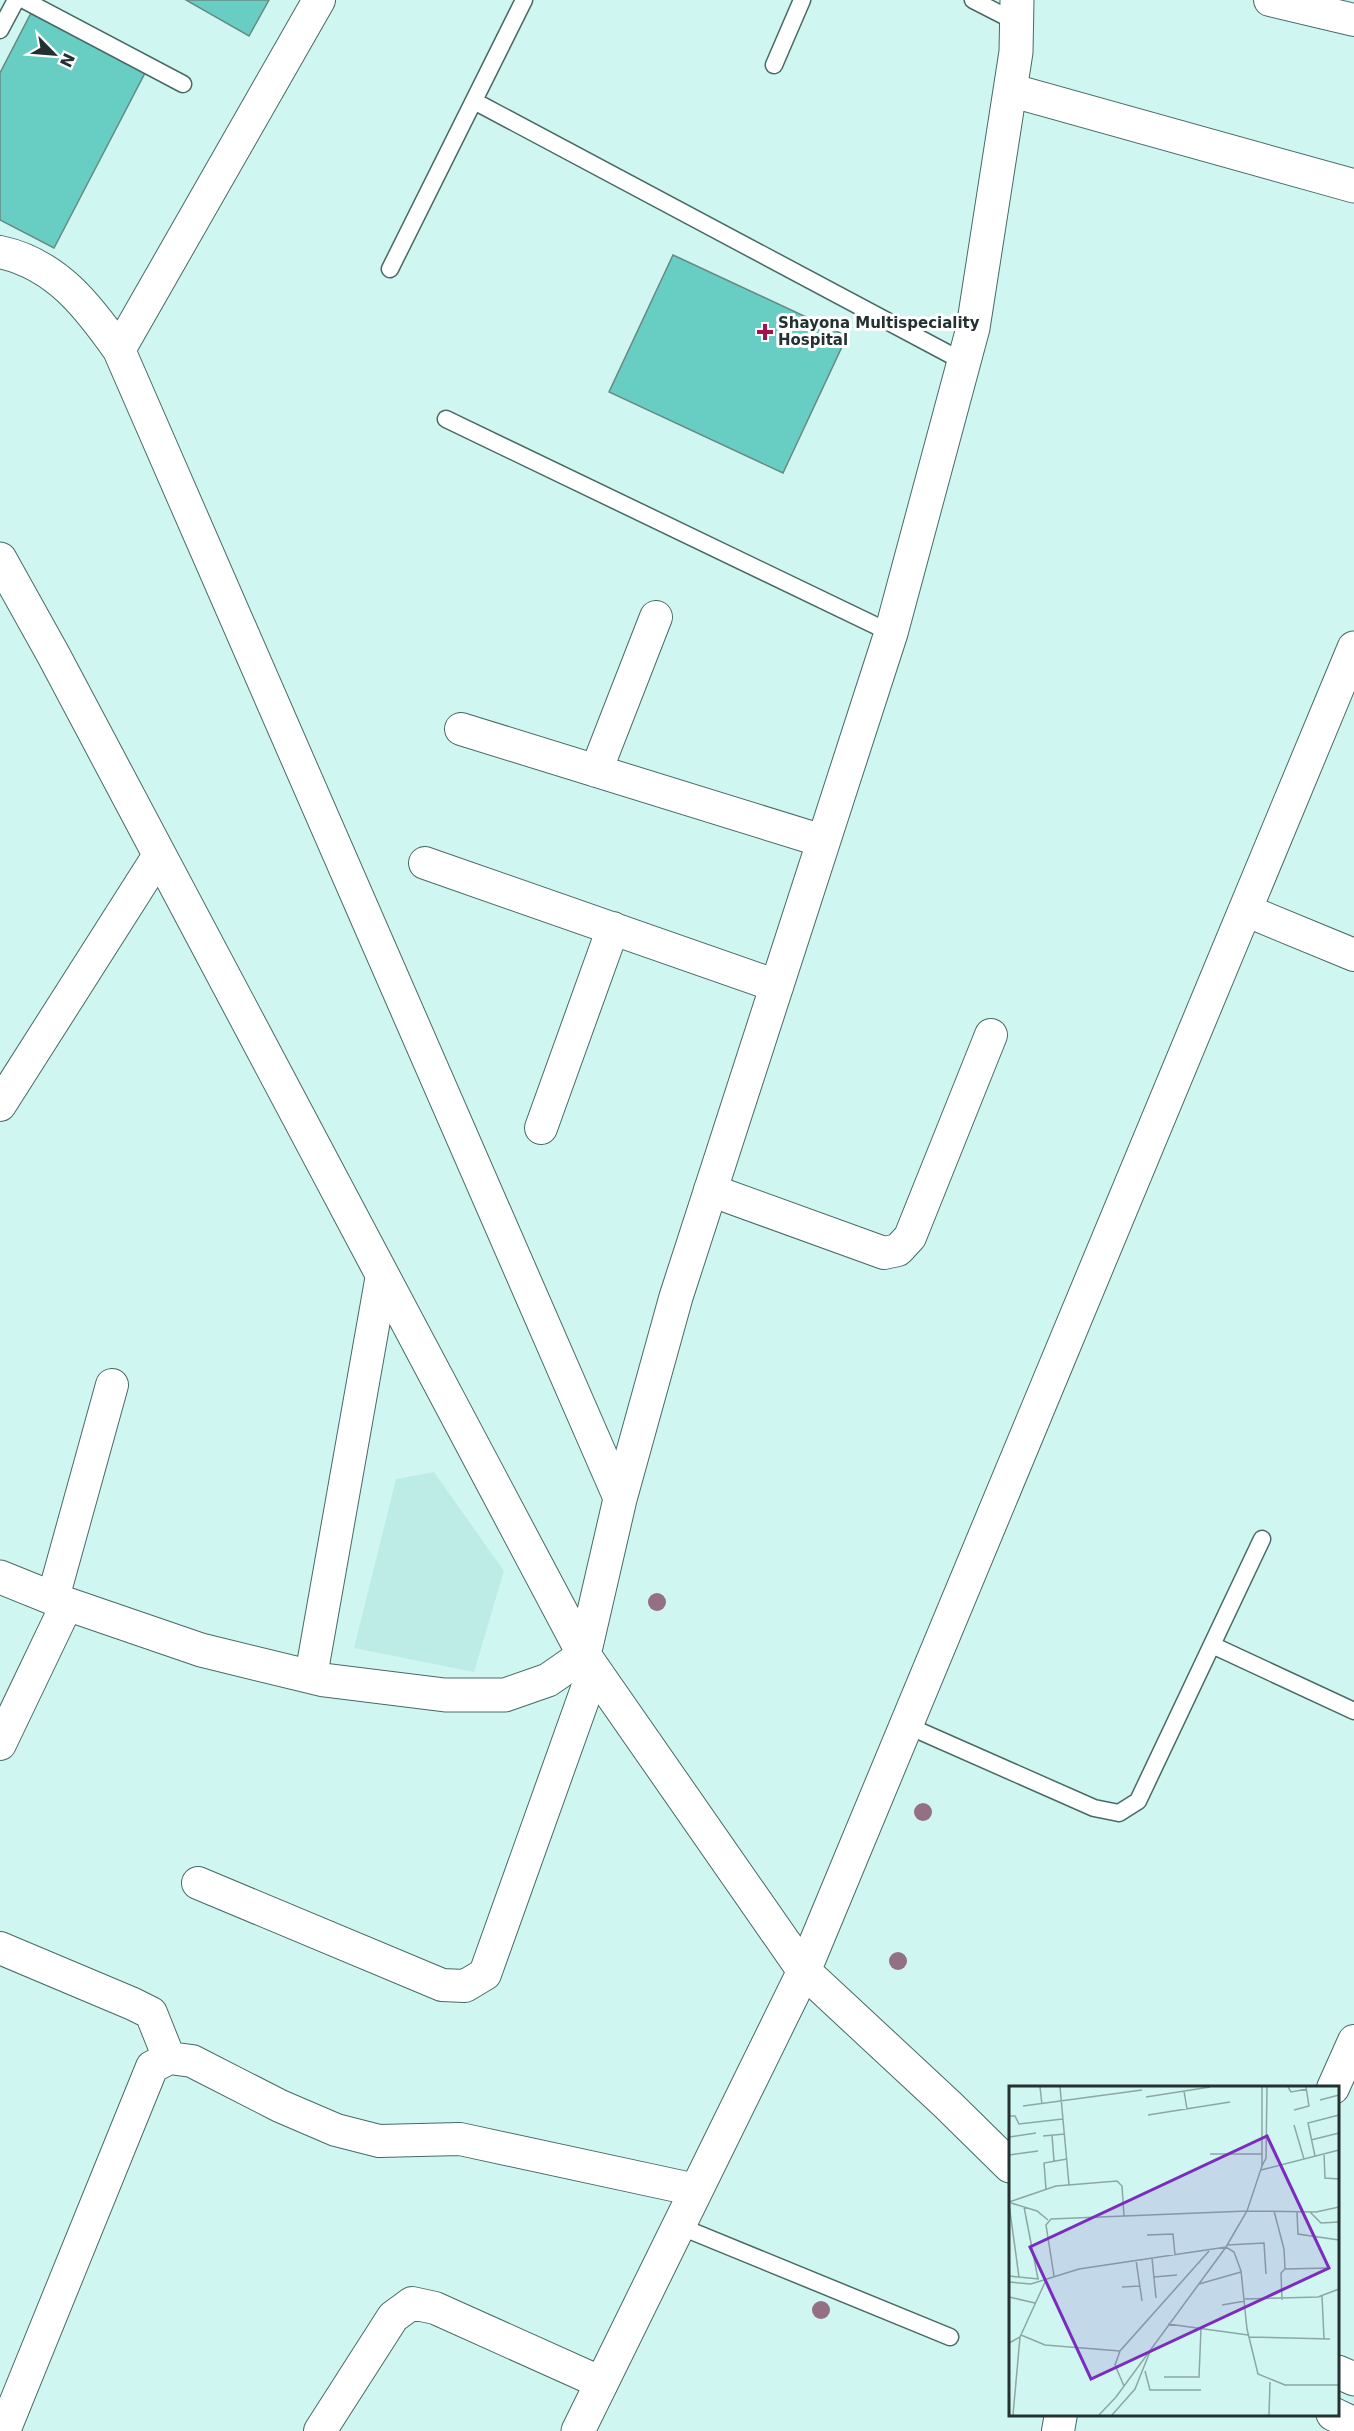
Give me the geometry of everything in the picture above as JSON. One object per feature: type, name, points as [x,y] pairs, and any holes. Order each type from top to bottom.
[{"type":"street","points":[[120,350],[319,0]]},
{"type":"street","points":[[1270,0],[1354,20]]},
{"type":"street","points":[[198,1883],[442,1985],[465,1986],[485,1974],[589,1662],[620,1499],[675,1297],[891,633],[973,328],[1010,90],[1018,13]]},
{"type":"street","points":[[1010,90],[1354,186]]},
{"type":"street","points":[[0,252],[22,256],[59,280],[89,308],[120,350],[620,1499]]},
{"type":"street","points":[[0,559],[54,656],[589,1662],[804,1971],[1009,2164]]},
{"type":"street","points":[[0,604],[54,656]]},
{"type":"street","points":[[596,771],[656,617]]},
{"type":"street","points":[[578,2431],[804,1971],[1354,648]]},
{"type":"street","points":[[461,729],[823,841]]},
{"type":"street","points":[[0,1105],[159,855]]},
{"type":"street","points":[[425,863],[777,986]]},
{"type":"street","points":[[1245,910],[1354,956]]},
{"type":"street","points":[[541,1128],[613,928]]},
{"type":"street","points":[[710,1190],[884,1253],[898,1250],[910,1237],[991,1035]]},
{"type":"street","points":[[311,1676],[382,1275]]},
{"type":"street","points":[[0,1744],[60,1601],[112,1385]]},
{"type":"street","points":[[0,1577],[60,1601],[201,1650],[311,1676],[445,1695],[505,1695],[589,1662]]},
{"type":"street","points":[[0,1948],[151,2013],[169,2058]]},
{"type":"street","points":[[1334,2086],[1353,2044]]},
{"type":"street","points":[[4,2431],[152,2067],[169,2058],[192,2061],[280,2106],[336,2130],[379,2141],[460,2139],[483,2142],[696,2190]]},
{"type":"street","points":[[320,2431],[393,2317],[412,2303],[435,2308],[602,2383]]},
{"type":"street","points":[[1339,2372],[1354,2379]]},
{"type":"street","points":[[1058,2431],[1061,2416]]},
{"type":"street","points":[[1335,2416],[1354,2424]]},
{"type":"lane","points":[[0,30],[16,0]]},
{"type":"lane","points":[[24,0],[183,84]]},
{"type":"lane","points":[[390,269],[524,0]]},
{"type":"lane","points":[[774,65],[802,0]]},
{"type":"lane","points":[[972,0],[1018,13]]},
{"type":"lane","points":[[474,101],[964,362]]},
{"type":"lane","points":[[446,419],[891,633]]},
{"type":"lane","points":[[906,1725],[1094,1808],[1119,1813],[1138,1801],[1262,1539]]},
{"type":"lane","points":[[1212,1645],[1354,1711]]},
{"type":"lane","points":[[678,2226],[950,2337]]},
{"type":"shaded area","points":[[434,1472],[504,1571],[474,1672],[354,1648],[396,1479]]},
{"type":"building","points":[[186,0],[269,0],[249,36]]},
{"type":"building","points":[[31,13],[145,73],[54,248],[0,220],[0,73]]},
{"type":"building","points":[[673,255],[847,336],[783,473],[609,392]]},
{"type":"place","name":"Shayona Multispeciality Hospital","points":[[765,332]]}]
